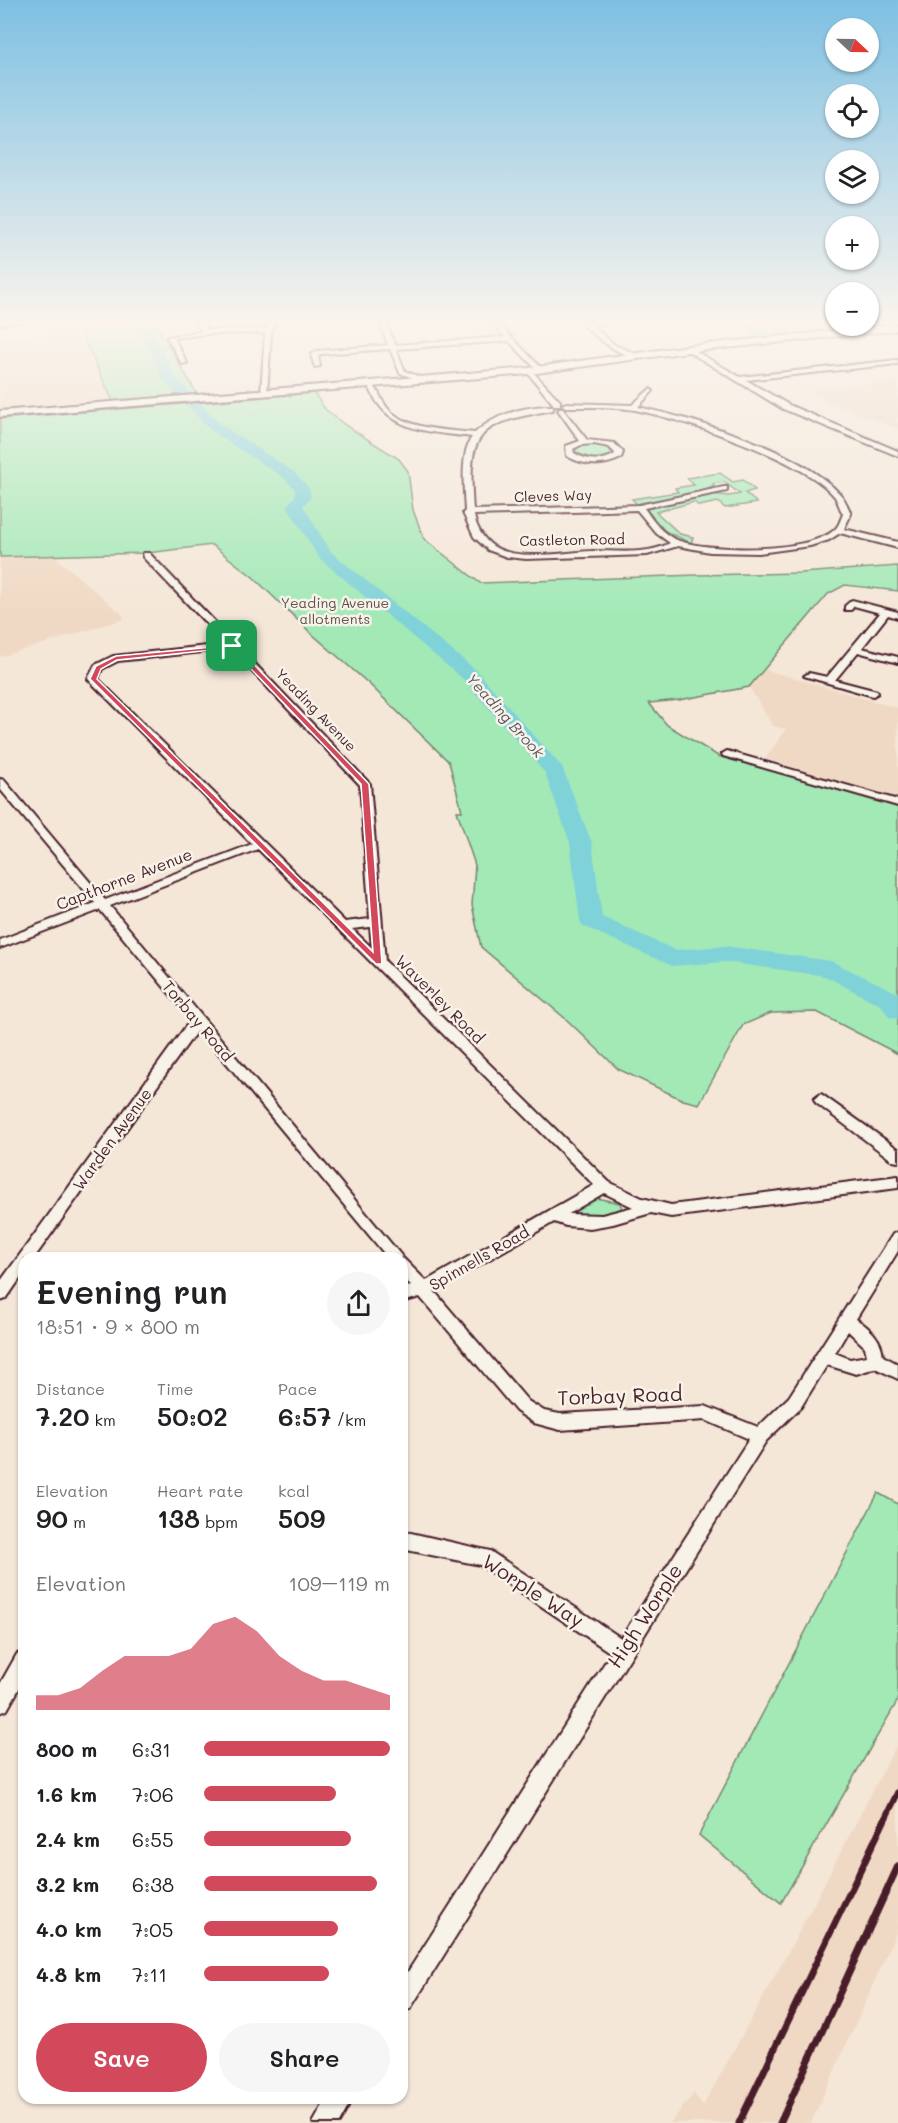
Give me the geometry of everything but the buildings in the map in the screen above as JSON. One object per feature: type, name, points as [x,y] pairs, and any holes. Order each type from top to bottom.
[{"type":"street","points":[[401,420],[417,426],[476,435],[499,420]]},
{"type":"street","points":[[569,420],[585,442],[611,445],[619,452],[614,458],[594,462],[580,460],[570,454],[569,448],[585,442]]},
{"type":"street","points":[[639,507],[653,527],[677,543],[718,549],[781,549],[801,546],[838,530],[847,514],[844,498],[798,467],[738,449],[695,424],[680,420]]},
{"type":"street","points":[[818,420],[898,454]]},
{"type":"street","name":"Castleton Road","points":[[476,435],[470,450],[467,513],[474,535],[482,543],[518,556],[639,552],[663,549],[677,543]]},
{"type":"street","points":[[880,446],[892,441]]},
{"type":"street","name":"Cleves Way","points":[[467,513],[639,507],[724,489]]},
{"type":"street","points":[[838,530],[898,545]]},
{"type":"street","name":"Yeading Avenue","points":[[146,555],[365,784],[379,962]]},
{"type":"street","points":[[848,608],[852,603],[897,615]]},
{"type":"street","points":[[830,681],[886,612]]},
{"type":"street","name":"Waverley Road","points":[[232,646],[116,658],[98,667],[93,679],[604,1186],[623,1198],[648,1208],[671,1211],[898,1182]]},
{"type":"street","points":[[856,649],[898,660]]},
{"type":"street","points":[[809,676],[873,693]]},
{"type":"street","points":[[727,754],[898,803]]},
{"type":"street","name":"Torbay Road","points":[[0,782],[393,1252]]},
{"type":"street","name":"Capthorne Avenue","points":[[0,944],[259,845]]},
{"type":"street","points":[[341,926],[376,922]]},
{"type":"street","name":"Warden Avenue","points":[[34,1252],[191,1029],[201,1025]]},
{"type":"street","points":[[821,1099],[898,1157]]},
{"type":"street","name":"Spinnells Road","points":[[408,1294],[423,1290],[604,1186]]},
{"type":"street","points":[[555,1216],[584,1222],[614,1218],[648,1208]]},
{"type":"street","name":"High Worple","points":[[408,1983],[760,1436],[795,1402],[898,1238]]},
{"type":"street","name":"Torbay Road","points":[[408,1271],[522,1406],[540,1418],[560,1422],[705,1413],[734,1423],[760,1436]]},
{"type":"street","name":"Warden Avenue","points":[[0,1294],[18,1272]]},
{"type":"street","points":[[826,1356],[849,1367],[865,1367],[875,1360],[876,1355],[863,1330],[846,1322]]},
{"type":"street","points":[[875,1360],[898,1372]]},
{"type":"street","name":"Worple Way","points":[[408,1541],[484,1557],[623,1650]]},
{"type":"street","points":[[0,1703],[18,1672]]},
{"type":"street","points":[[325,2123],[337,2104]]},
{"type":"shaded area","points":[[875,420],[893,420],[898,422],[898,429]]},
{"type":"shaded area","points":[[54,556],[122,614],[124,619],[0,657],[0,557]]},
{"type":"shaded area","points":[[763,669],[898,708],[898,799],[765,759],[786,729],[773,726],[749,687]]},
{"type":"shaded area","points":[[898,1742],[898,1929],[811,2123],[670,2123],[694,2093],[703,2106],[799,1932]]},
{"type":"green space","name":"Yeading Avenue allotments","points":[[0,420],[339,420],[399,459],[408,471],[413,510],[424,539],[480,583],[801,573],[898,566],[898,591],[845,585],[828,594],[749,687],[649,703],[667,725],[718,756],[898,807],[898,1054],[817,1012],[771,1013],[743,1025],[699,1104],[683,1100],[618,1069],[567,1020],[481,947],[472,905],[475,865],[457,811],[462,811],[449,762],[368,683],[312,634],[253,577],[212,545],[147,553],[0,557]]},
{"type":"green space","points":[[593,444],[609,448],[612,455],[594,459],[576,453],[577,448]]},
{"type":"green space","points":[[720,473],[733,482],[743,480],[755,490],[745,493],[757,503],[725,508],[718,502],[699,506],[694,502],[656,512],[680,534],[693,537],[691,543],[665,531],[646,509],[710,494],[729,496],[740,494],[724,482],[713,484],[714,486],[705,491],[637,504],[632,499],[678,492],[675,488],[694,485],[687,478]]},
{"type":"green space","points":[[596,1198],[620,1203],[623,1212],[620,1215],[577,1218],[573,1214],[573,1211]]},
{"type":"green space","points":[[878,1493],[898,1504],[898,1700],[781,1903],[699,1835]]},
{"type":"waterway","name":"Yeading Brook","points":[[208,420],[215,427],[289,475],[302,488],[303,497],[295,506],[325,555],[470,675],[555,771],[581,843],[591,921],[672,958],[725,954],[831,969],[891,1000],[898,1011]]},
{"type":"railway","points":[[739,2123],[898,1792]]},
{"type":"railway","points":[[780,2123],[898,1866]]},
{"type":"route","points":[[232,646],[365,784],[379,962],[93,679],[98,667],[116,658],[232,646]]}]
